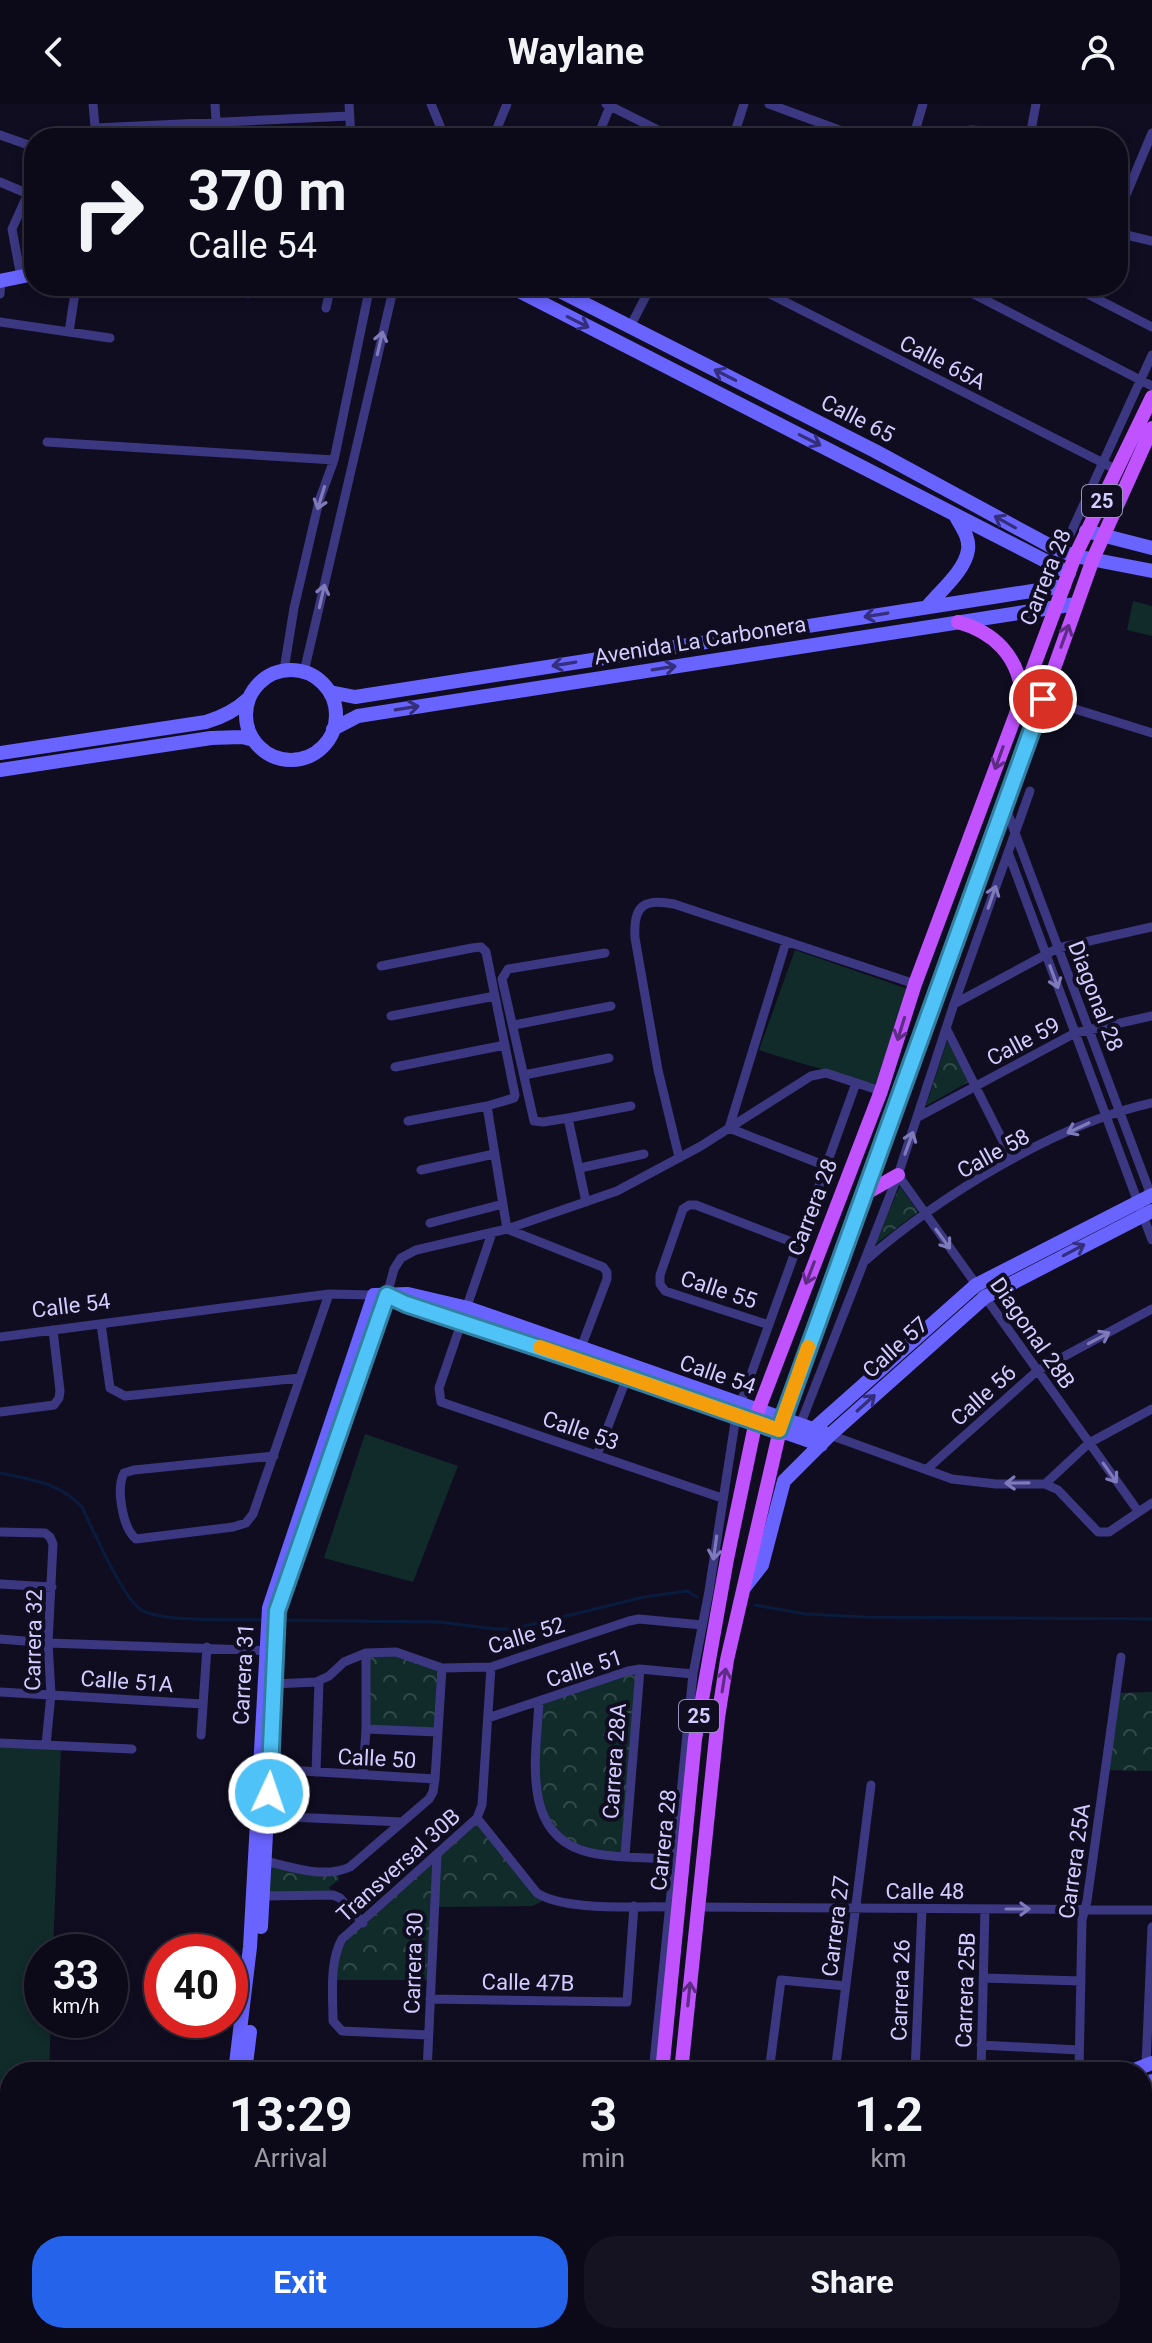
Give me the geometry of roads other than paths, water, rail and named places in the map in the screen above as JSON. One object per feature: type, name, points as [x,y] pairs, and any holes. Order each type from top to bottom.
[{"type":"main road","name":"Carrera 28","points":[[663,2062],[676,1884],[695,1739],[757,1417],[881,1091],[915,984],[1056,607],[1066,579],[1068,554],[1086,531],[1110,467],[1152,397]]},
{"type":"main road","name":"Carrera 28","points":[[682,2062],[718,1718],[727,1660],[780,1424],[1076,604],[1102,535],[1152,428]]},
{"type":"main road","points":[[958,622],[980,630],[1007,652],[1018,672],[1022,695]]},
{"type":"main road","points":[[863,1195],[898,1175]]},
{"type":"street","points":[[93,104],[95,128]]},
{"type":"street","points":[[215,104],[216,128]]},
{"type":"street","points":[[349,104],[350,128]]},
{"type":"street","points":[[431,104],[441,128]]},
{"type":"street","points":[[497,128],[507,104]]},
{"type":"street","points":[[736,128],[744,104]]},
{"type":"street","points":[[769,104],[797,109],[839,128]]},
{"type":"street","points":[[916,128],[923,104]]},
{"type":"street","points":[[1032,128],[1036,104]]},
{"type":"street","points":[[601,128],[609,105],[654,128]]},
{"type":"street","points":[[150,128],[349,116]]},
{"type":"street","points":[[1128,190],[1152,133]]},
{"type":"street","points":[[0,135],[24,143]]},
{"type":"street","points":[[0,182],[24,193]]},
{"type":"street","points":[[24,201],[12,229],[24,266]]},
{"type":"street","points":[[1128,235],[1152,241]]},
{"type":"street","points":[[0,286],[24,276]]},
{"type":"street","points":[[69,332],[74,296]]},
{"type":"street","points":[[326,308],[329,296]]},
{"type":"street","points":[[284,670],[294,608],[319,501],[334,460],[368,296]]},
{"type":"street","points":[[304,672],[392,296]]},
{"type":"street","name":"Calle 65","points":[[528,296],[955,515],[1066,579]]},
{"type":"street","name":"Calle 65","points":[[570,296],[875,451],[1068,554],[1152,571]]},
{"type":"street","points":[[630,327],[646,296]]},
{"type":"street","name":"Calle 65A","points":[[774,296],[1110,467]]},
{"type":"street","points":[[977,296],[1152,386]]},
{"type":"street","points":[[1092,296],[1152,327]]},
{"type":"street","points":[[0,322],[110,338]]},
{"type":"street","points":[[1068,554],[1110,467],[1152,355]]},
{"type":"street","points":[[47,442],[334,460]]},
{"type":"street","points":[[927,607],[959,569],[968,550],[964,531],[955,515]]},
{"type":"street","points":[[1086,531],[1152,548]]},
{"type":"street","name":"Avenida La Carbonera","points":[[330,692],[355,697],[927,607],[1066,579]]},
{"type":"street","name":"Avenida La Carbonera","points":[[333,729],[358,716],[1076,604]]},
{"type":"street","points":[[0,753],[206,722],[237,709],[259,683],[284,670],[304,672],[322,682],[330,692],[335,707],[333,729],[320,749],[309,756],[297,759],[273,756],[254,740],[246,720],[248,699]]},
{"type":"street","points":[[1043,699],[1152,733]]},
{"type":"street","points":[[1036,721],[1061,705]]},
{"type":"street","points":[[0,770],[211,738],[242,737],[254,740]]},
{"type":"street","points":[[805,1431],[898,1175],[954,1004],[1030,791]]},
{"type":"street","name":"Diagonal 28","points":[[1005,806],[1119,1111],[1148,1202],[1152,1240]]},
{"type":"street","name":"Diagonal 28","points":[[1008,852],[1105,1115],[1148,1202]]},
{"type":"street","points":[[679,1157],[656,1055],[635,938],[636,912],[647,903],[674,904],[915,984]]},
{"type":"street","points":[[954,1004],[1045,953],[1152,927]]},
{"type":"street","points":[[729,1128],[786,942]]},
{"type":"street","points":[[381,966],[481,947],[486,952],[515,1095],[507,1101],[487,1106],[408,1121]]},
{"type":"street","points":[[605,953],[508,969],[502,979],[534,1121],[631,1106]]},
{"type":"street","points":[[391,1016],[495,996]]},
{"type":"street","points":[[514,1025],[611,1006]]},
{"type":"street","name":"Calle 59","points":[[918,1117],[1075,1033],[1152,1016]]},
{"type":"street","points":[[946,1028],[1012,1159]]},
{"type":"street","points":[[395,1067],[505,1045]]},
{"type":"street","points":[[524,1075],[609,1058]]},
{"type":"street","points":[[380,1295],[401,1258],[416,1250],[507,1229],[617,1191],[818,1073],[881,1091]]},
{"type":"street","name":"Carrera 28","points":[[654,2062],[669,1907],[676,1884],[674,1859],[693,1674],[738,1410],[856,1083]]},
{"type":"street","name":"Calle 58","points":[[865,1260],[925,1213],[1012,1159],[1105,1115],[1152,1103]]},
{"type":"street","points":[[487,1106],[507,1229]]},
{"type":"street","points":[[568,1118],[586,1202]]},
{"type":"street","points":[[729,1128],[826,1166]]},
{"type":"street","points":[[421,1170],[494,1154]]},
{"type":"street","points":[[580,1168],[644,1154]]},
{"type":"street","name":"Diagonal 28B","points":[[898,1175],[1138,1511]]},
{"type":"street","name":"Calle 57","points":[[805,1431],[980,1291],[1148,1202]]},
{"type":"street","points":[[430,1223],[503,1204]]},
{"type":"street","name":"Calle 55","points":[[769,1325],[665,1291],[660,1284],[660,1275],[669,1248],[683,1209],[689,1205],[797,1244]]},
{"type":"street","points":[[507,1229],[603,1267],[607,1272],[579,1354]]},
{"type":"street","points":[[465,1315],[492,1233]]},
{"type":"street","name":"Calle 57","points":[[744,1588],[762,1565],[784,1481],[980,1291]]},
{"type":"street","points":[[274,1456],[124,1473],[120,1481],[125,1524],[129,1533],[136,1539],[246,1523],[253,1514],[274,1456],[329,1294]]},
{"type":"street","name":"Calle 54","points":[[0,1337],[329,1294],[408,1294],[757,1417],[952,1479],[996,1484],[1045,1484]]},
{"type":"street","name":"Carrera 31","points":[[248,2008],[273,1612],[380,1295]]},
{"type":"street","name":"Calle 56","points":[[927,1469],[1037,1371],[1152,1309]]},
{"type":"street","name":"Calle 53","points":[[465,1315],[439,1388],[441,1402],[722,1498]]},
{"type":"street","points":[[101,1324],[110,1388],[125,1396],[300,1378]]},
{"type":"street","points":[[0,1412],[54,1405],[59,1398],[53,1330]]},
{"type":"street","points":[[597,1455],[629,1372]]},
{"type":"street","points":[[1152,1409],[1089,1443],[1045,1484],[1058,1490],[1098,1532],[1109,1532],[1152,1503]]},
{"type":"street","name":"Carrera 32","points":[[0,1532],[45,1533],[53,1544],[48,1643],[51,1694],[46,1745]]},
{"type":"street","points":[[0,1584],[52,1587]]},
{"type":"street","name":"Calle 52","points":[[366,1653],[396,1652],[442,1668],[491,1667],[639,1619],[702,1625]]},
{"type":"street","points":[[0,1639],[271,1650]]},
{"type":"street","points":[[201,1735],[207,1647]]},
{"type":"street","name":"Carrera 31","points":[[248,2008],[260,1949],[274,1684],[271,1650]]},
{"type":"street","points":[[274,1684],[319,1681],[344,1662],[366,1653],[363,1775]]},
{"type":"street","name":"Carrera 25A","points":[[1079,2062],[1082,1920],[1121,1657]]},
{"type":"street","points":[[491,1667],[482,1805],[477,1818],[537,1893],[547,1899],[564,1904],[669,1907]]},
{"type":"street","points":[[265,1861],[338,1873],[350,1867],[429,1799],[435,1779],[442,1668]]},
{"type":"street","name":"Calle 51","points":[[488,1718],[640,1669],[693,1674]]},
{"type":"street","name":"Carrera 28A","points":[[625,1855],[640,1669]]},
{"type":"street","points":[[316,1772],[319,1681]]},
{"type":"street","name":"Calle 51A","points":[[0,1692],[203,1704]]},
{"type":"street","points":[[539,1701],[538,1804],[556,1835],[579,1850],[674,1859]]},
{"type":"street","points":[[366,1729],[438,1732]]},
{"type":"street","points":[[0,1743],[132,1749]]},
{"type":"street","name":"Calle 50","points":[[270,1769],[435,1779]]},
{"type":"street","name":"Carrera 27","points":[[836,2062],[871,1785]]},
{"type":"street","points":[[268,1816],[402,1822]]},
{"type":"street","name":"Transversal 30B","points":[[428,2035],[342,2031],[337,2027],[333,2021],[333,1981],[338,1947],[342,1939],[477,1818]]},
{"type":"street","name":"Carrera 30","points":[[427,2062],[437,1856]]},
{"type":"street","points":[[263,1896],[333,1895],[340,1898],[363,1923]]},
{"type":"street","name":"Carrera 28","points":[[627,2002],[634,1906]]},
{"type":"street","name":"Calle 48","points":[[698,1907],[1152,1910]]},
{"type":"street","name":"Carrera 26","points":[[915,2062],[922,1909]]},
{"type":"street","name":"Carrera 25B","points":[[981,2062],[985,1909]]},
{"type":"street","points":[[1149,2062],[1152,1927]]},
{"type":"street","points":[[983,1978],[1081,1981]]},
{"type":"street","points":[[770,2062],[781,1980],[846,1986]]},
{"type":"street","name":"Calle 47B","points":[[430,1999],[627,2002]]},
{"type":"street","name":"Carrera 31","points":[[237,2062],[242,2038]]},
{"type":"street","name":"Carrera 31","points":[[245,2062],[247,2038]]},
{"type":"street","points":[[981,2045],[1079,2050]]},
{"type":"waterway","points":[[0,1473],[54,1487],[82,1507],[117,1577],[140,1609],[180,1618],[263,1620]]},
{"type":"waterway","points":[[275,1620],[439,1622],[513,1629],[644,1597],[687,1591],[697,1597]]},
{"type":"waterway","points":[[755,1605],[806,1614],[864,1617],[1152,1619]]}]
